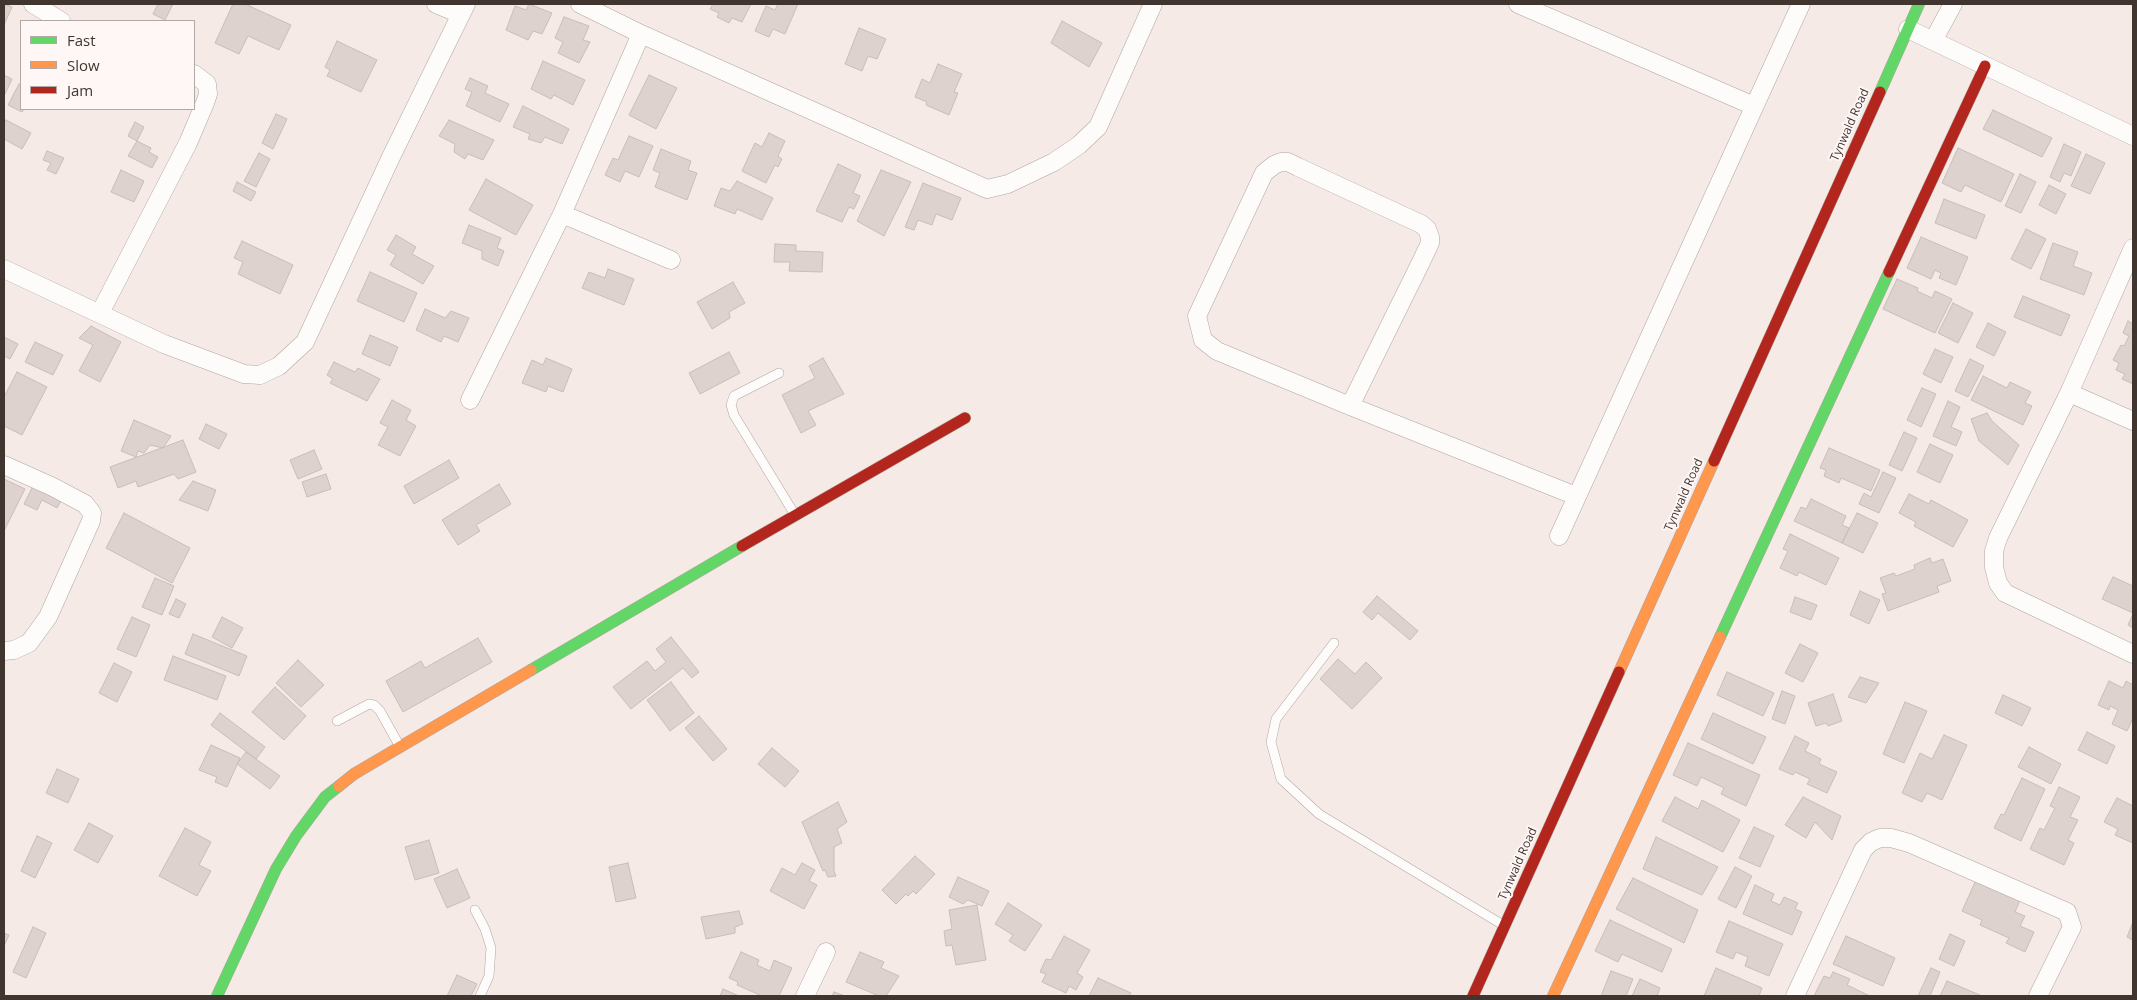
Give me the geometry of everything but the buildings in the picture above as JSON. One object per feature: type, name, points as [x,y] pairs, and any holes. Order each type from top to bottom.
[{"type":"street","points":[[33,4],[59,20]]},
{"type":"street","points":[[4,269],[164,344],[244,374],[260,375],[279,366],[304,342],[322,308],[391,157],[463,9],[436,4]]},
{"type":"street","points":[[580,4],[641,34],[987,189],[1008,184],[1054,162],[1079,145],[1098,127],[1154,4]]},
{"type":"street","points":[[1559,536],[1801,4]]},
{"type":"street","name":"Tynwald Road","points":[[1473,996],[1919,4]]},
{"type":"street","points":[[1933,41],[1953,4]]},
{"type":"street","points":[[1523,5],[1754,106]]},
{"type":"street","points":[[1908,29],[2133,136]]},
{"type":"street","points":[[470,400],[562,214],[641,34]]},
{"type":"street","points":[[1553,996],[1984,66]]},
{"type":"street","points":[[100,313],[188,143],[205,103],[208,94],[207,84],[195,75]]},
{"type":"street","points":[[1350,406],[1430,244],[1430,237],[1427,229],[1421,224],[1288,162],[1281,162],[1264,173],[1197,316],[1198,327],[1203,340],[1216,351],[1350,406],[1576,496]]},
{"type":"street","points":[[562,214],[671,260]]},
{"type":"street","points":[[2133,248],[2070,391],[1998,538],[1994,551],[1994,567],[1998,583],[2005,593],[2133,654]]},
{"type":"street","points":[[2070,391],[2074,395],[2133,421]]},
{"type":"street","points":[[217,996],[276,869],[309,817],[325,797],[354,774],[796,515],[966,418]]},
{"type":"street","points":[[4,465],[53,486],[77,499],[85,504],[92,513],[91,521],[48,617],[29,643],[14,650],[4,651]]},
{"type":"street","points":[[1795,996],[1862,850],[1880,838],[1891,838],[1909,843],[2067,912],[2072,928],[2038,996]]},
{"type":"street","points":[[805,996],[826,952]]},
{"type":"lane","points":[[779,373],[734,396],[731,405],[734,415],[796,515]]},
{"type":"lane","points":[[1334,643],[1276,719],[1271,742],[1281,779],[1319,814],[1505,927]]},
{"type":"lane","points":[[337,721],[369,704],[374,705],[380,711],[399,746]]},
{"type":"lane","points":[[475,910],[485,929],[491,948],[489,976],[480,996]]},
{"type":"traffic: fast","points":[[1880,92],[1919,4]]},
{"type":"traffic: fast","points":[[1720,637],[1889,272]]},
{"type":"traffic: fast","points":[[531,670],[742,546]]},
{"type":"traffic: fast","points":[[217,996],[276,869],[296,836],[325,797],[339,786]]},
{"type":"traffic: slow","points":[[1619,672],[1714,461]]},
{"type":"traffic: slow","points":[[1553,996],[1720,637]]},
{"type":"traffic: slow","points":[[339,786],[354,774],[531,670]]},
{"type":"traffic: jam","points":[[1889,272],[1985,66]]},
{"type":"traffic: jam","points":[[1714,461],[1880,92]]},
{"type":"traffic: jam","points":[[742,546],[965,418]]},
{"type":"traffic: jam","points":[[1473,996],[1619,672]]}]
